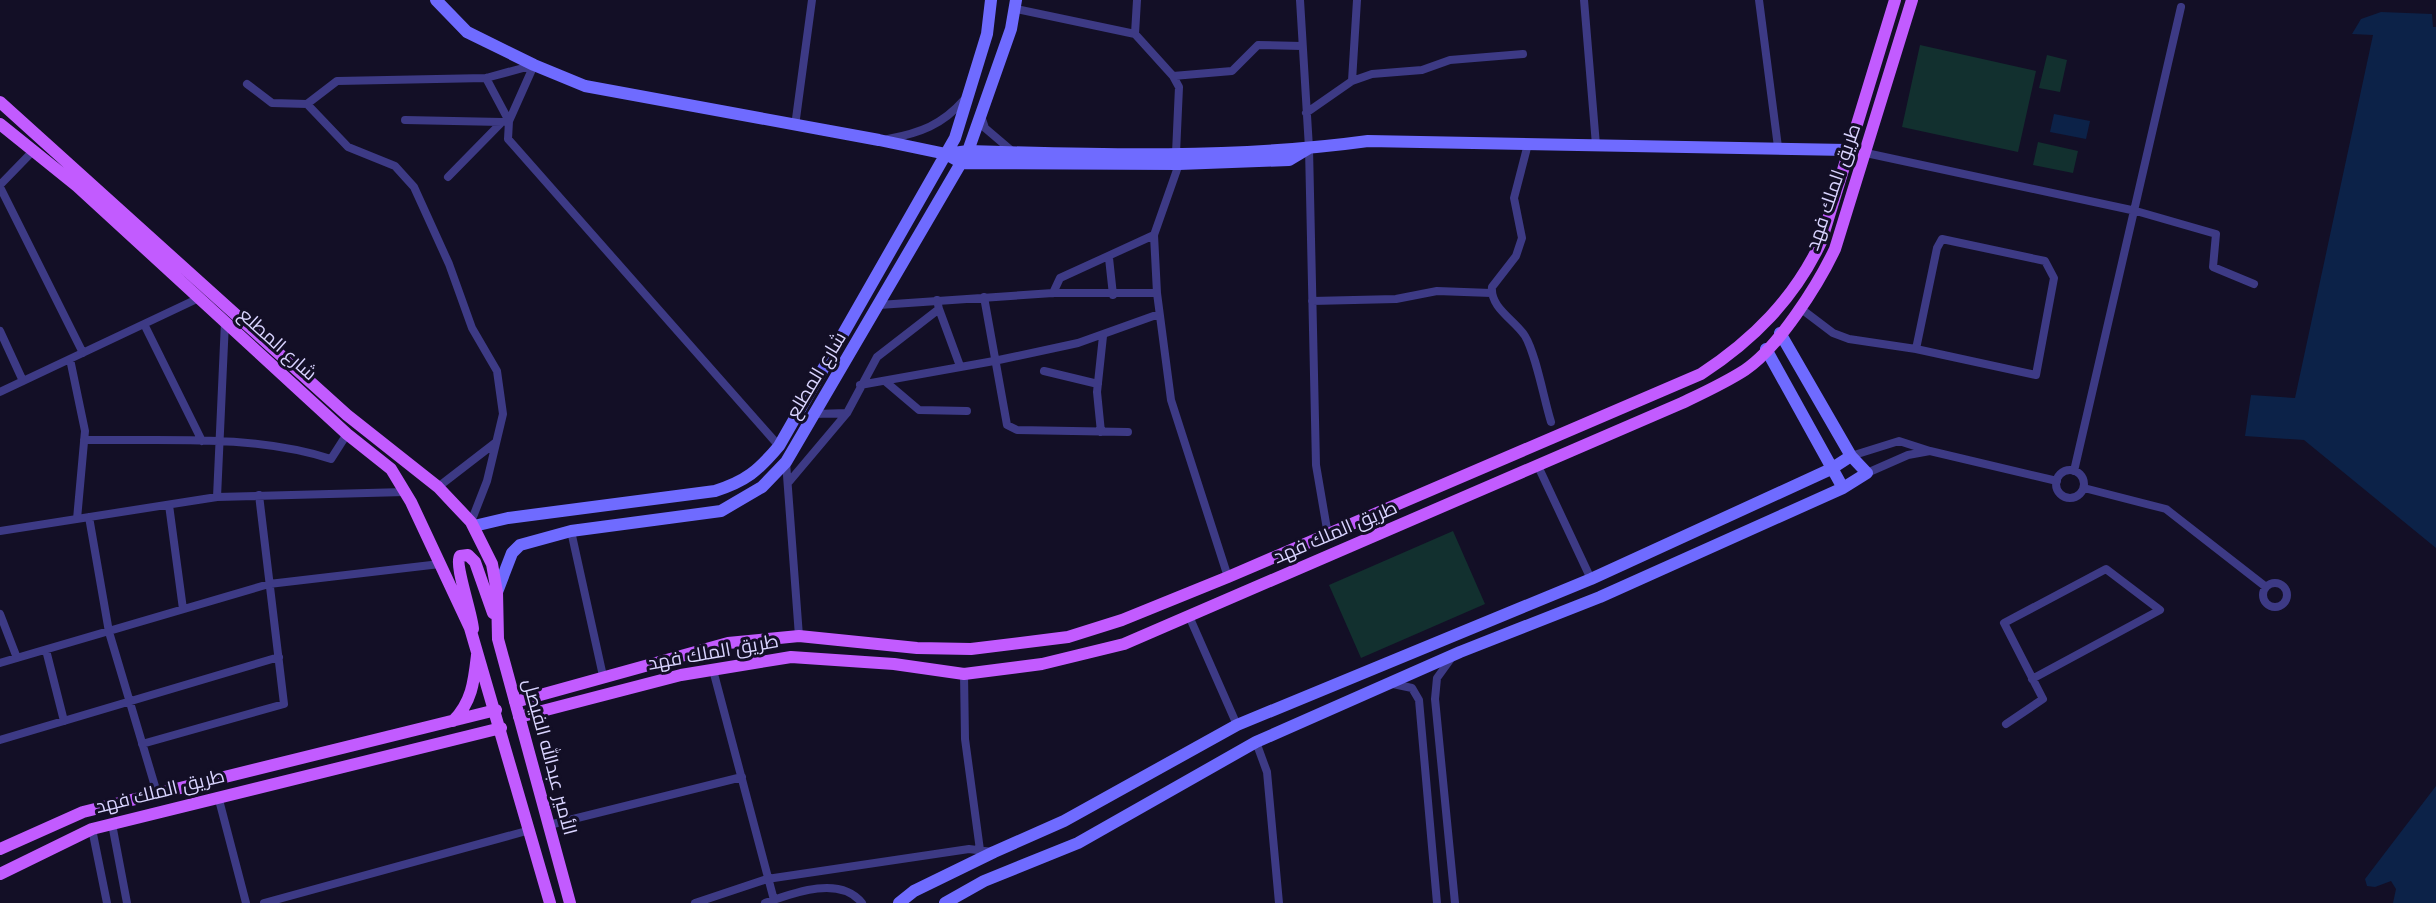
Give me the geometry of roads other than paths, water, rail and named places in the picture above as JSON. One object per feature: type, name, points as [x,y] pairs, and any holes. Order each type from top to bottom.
[{"type":"main road","name":"طريق الملك فهد","points":[[515,702],[728,643],[799,636],[917,648],[971,649],[1068,638],[1122,621],[1228,577],[1701,374],[1736,351],[1782,305],[1807,272],[1821,242],[1895,0]]},
{"type":"main road","name":"طريق الملك فهد","points":[[519,717],[681,675],[791,657],[894,664],[964,674],[1042,664],[1124,643],[1682,404],[1746,369],[1780,333],[1820,280],[1835,249],[1912,0]]},
{"type":"main road","name":"شارع المطلع","points":[[0,102],[347,415],[438,487],[472,524],[492,564],[498,592],[496,621]]},
{"type":"main road","name":"شارع المطلع","points":[[0,124],[34,149],[347,434],[391,469],[405,492],[475,640]]},
{"type":"main road","points":[[1402,503],[1410,520]]},
{"type":"main road","points":[[453,722],[465,709],[470,698],[475,640],[471,610],[458,566],[460,555],[468,555],[475,562],[496,621]]},
{"type":"main road","name":"الأمير عبدالله الفيصل","points":[[496,621],[515,702],[570,903]]},
{"type":"main road","name":"الأمير عبدالله الفيصل","points":[[475,640],[550,903]]},
{"type":"main road","points":[[548,692],[546,703],[554,707]]},
{"type":"main road","name":"طريق الملك فهد","points":[[0,849],[83,813],[496,710]]},
{"type":"main road","points":[[478,715],[483,722],[479,731]]},
{"type":"main road","name":"طريق الملك فهد","points":[[0,874],[92,829],[479,731],[501,728]]},
{"type":"street","points":[[436,0],[467,32],[534,65],[585,86],[965,157],[1178,158],[1368,141],[1847,150]]},
{"type":"street","points":[[795,125],[812,0]]},
{"type":"street","name":"شارع المطلع","points":[[472,524],[715,491],[741,483],[779,446],[955,138],[987,34],[990,0]]},
{"type":"street","points":[[1135,34],[1137,0]]},
{"type":"street","points":[[1300,0],[1309,148],[1316,465],[1328,535]]},
{"type":"street","points":[[1352,81],[1357,0]]},
{"type":"street","points":[[1584,0],[1596,145]]},
{"type":"street","points":[[1759,0],[1778,147]]},
{"type":"street","points":[[1016,4],[1135,34],[1173,76],[1179,88],[1178,158],[1154,235],[1159,314],[1171,400],[1228,577]]},
{"type":"street","name":"شارع المطلع","points":[[498,592],[512,553],[520,545],[571,531],[722,511],[762,487],[786,462],[965,157],[981,116],[1016,4]]},
{"type":"street","points":[[2074,471],[2181,7]]},
{"type":"street","points":[[1173,76],[1232,71],[1258,45],[1302,46]]},
{"type":"street","points":[[1306,113],[1352,81],[1372,74],[1422,70],[1450,60],[1523,54]]},
{"type":"street","points":[[247,84],[272,103],[307,104],[337,80],[486,78],[534,65]]},
{"type":"street","points":[[448,177],[506,122],[534,65]]},
{"type":"street","points":[[486,78],[506,122],[508,139],[779,446]]},
{"type":"street","points":[[879,141],[929,129],[949,117],[972,89]]},
{"type":"street","points":[[307,104],[348,147],[395,166],[414,187],[449,264],[472,328],[498,371],[503,414],[487,481],[472,524]]},
{"type":"street","points":[[981,116],[992,135],[1014,153]]},
{"type":"street","points":[[405,120],[506,122]]},
{"type":"street","points":[[1528,144],[1514,198],[1522,238],[1516,256],[1492,287],[1491,293],[1494,301],[1525,336],[1551,422]]},
{"type":"street","points":[[34,149],[0,186],[83,353]]},
{"type":"street","points":[[965,157],[1014,153],[1178,158]]},
{"type":"street","points":[[1866,153],[2136,211],[2216,234],[2213,267],[2254,284]]},
{"type":"street","points":[[1053,293],[1060,278],[1109,258],[1154,235]]},
{"type":"street","points":[[1800,308],[1833,333],[1849,339],[1916,349],[2036,374],[2054,278],[2050,265],[2045,261],[1942,239],[1937,248],[1916,349]]},
{"type":"street","points":[[1109,258],[1113,295]]},
{"type":"street","points":[[1312,301],[1396,299],[1437,291],[1491,293]]},
{"type":"street","points":[[879,305],[938,304],[984,297],[1053,293],[1157,293]]},
{"type":"street","points":[[984,297],[1007,425],[1012,429],[1128,432]]},
{"type":"street","points":[[0,392],[199,298]]},
{"type":"street","points":[[938,304],[960,366]]},
{"type":"street","points":[[788,483],[847,413],[877,357],[938,304]]},
{"type":"street","points":[[860,385],[994,361],[1103,336],[1159,314]]},
{"type":"street","points":[[217,497],[225,322]]},
{"type":"street","points":[[144,324],[202,441]]},
{"type":"street","points":[[0,331],[23,381]]},
{"type":"street","points":[[1780,333],[1851,456],[1867,473]]},
{"type":"street","points":[[1101,432],[1098,384],[1103,336]]},
{"type":"street","points":[[1766,349],[1843,488]]},
{"type":"street","points":[[70,359],[84,440],[77,519]]},
{"type":"street","points":[[1044,371],[1098,384]]},
{"type":"street","points":[[886,382],[919,410],[967,411]]},
{"type":"street","points":[[815,414],[847,413]]},
{"type":"street","points":[[84,440],[202,441],[294,447],[331,459],[347,434]]},
{"type":"street","points":[[900,903],[914,891],[1064,821],[1237,725],[1591,579],[1831,469],[1851,456],[1899,441],[1930,452],[2057,481]]},
{"type":"street","points":[[438,487],[495,443]]},
{"type":"street","points":[[944,903],[984,881],[1078,844],[1256,742],[1460,652],[1600,597],[1843,488],[1867,473],[1908,455],[1930,452]]},
{"type":"street","points":[[786,462],[799,636]]},
{"type":"street","points":[[1537,464],[1591,579]]},
{"type":"street","points":[[2074,471],[2081,475],[2084,488],[2079,495],[2067,497],[2060,493],[2057,481],[2062,474],[2074,471]]},
{"type":"street","points":[[2084,488],[2166,509],[2266,587]]},
{"type":"street","points":[[0,531],[217,497],[405,492]]},
{"type":"street","points":[[142,744],[284,704],[259,495]]},
{"type":"street","points":[[169,505],[183,609]]},
{"type":"street","points":[[89,517],[109,632],[157,793]]},
{"type":"street","points":[[571,531],[603,676]]},
{"type":"street","points":[[0,663],[270,584],[440,564]]},
{"type":"street","points":[[2006,724],[2043,699],[2032,679],[2004,623],[2106,569],[2160,610],[2032,679]]},
{"type":"street","points":[[0,614],[17,658]]},
{"type":"street","points":[[1189,616],[1237,725]]},
{"type":"street","points":[[46,650],[64,721]]},
{"type":"street","points":[[1455,903],[1435,688],[1441,670],[1460,652]]},
{"type":"street","points":[[0,740],[279,657]]},
{"type":"street","points":[[713,670],[742,777],[770,902],[835,888],[848,890],[862,903]]},
{"type":"street","points":[[964,674],[965,739],[980,850]]},
{"type":"street","points":[[1384,686],[1405,685],[1412,688],[1419,700],[1437,903]]},
{"type":"street","points":[[1256,742],[1266,772],[1279,903]]},
{"type":"street","points":[[549,825],[742,777]]},
{"type":"street","points":[[218,796],[246,903]]},
{"type":"street","points":[[111,824],[127,903]]},
{"type":"street","points":[[92,829],[107,903]]},
{"type":"street","points":[[264,903],[530,830]]},
{"type":"street","points":[[695,903],[766,880],[969,849],[994,852]]},
{"type":"water","points":[[2381,12],[2432,14],[2433,27],[2436,27],[2436,548],[2304,440],[2245,436],[2251,395],[2295,398],[2373,35],[2352,34],[2361,19]]},
{"type":"water","points":[[2054,114],[2090,121],[2086,139],[2050,132]]},
{"type":"water","points":[[2436,786],[2436,903],[2393,903],[2396,889],[2391,881],[2375,887],[2367,886],[2365,879]]}]
